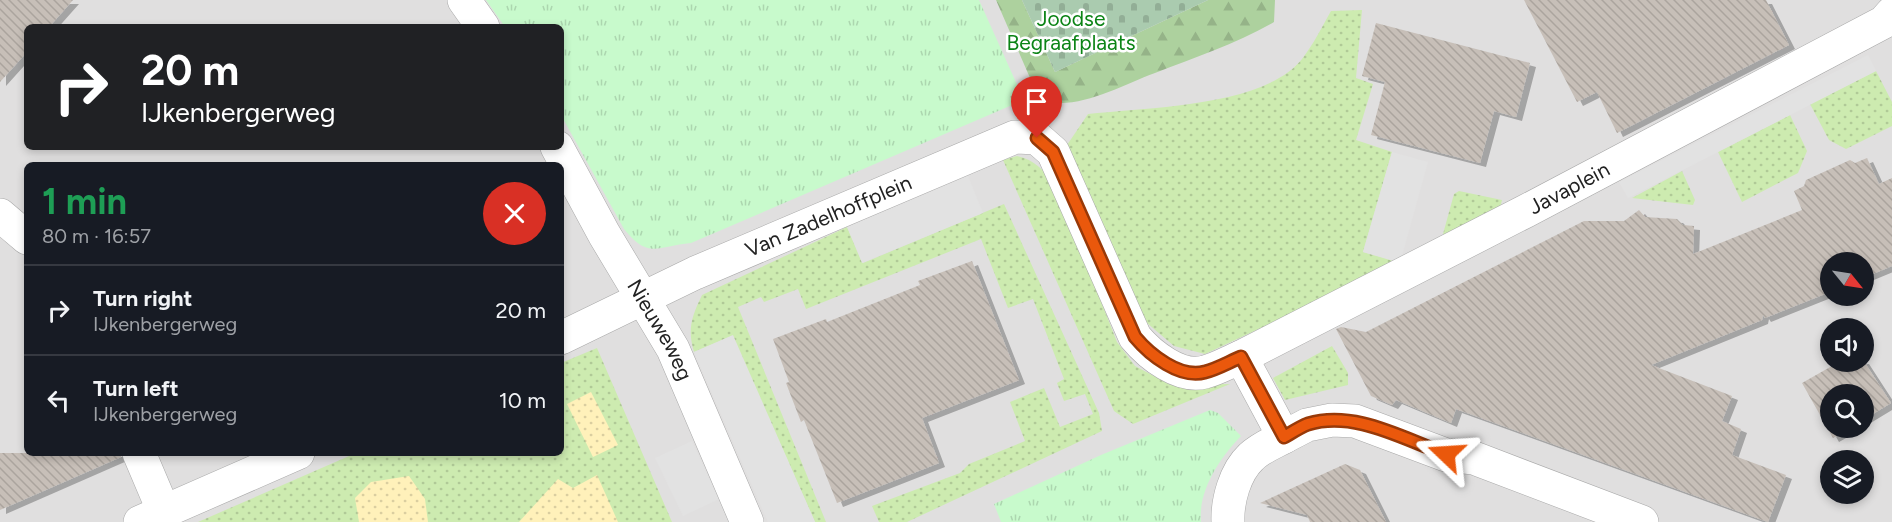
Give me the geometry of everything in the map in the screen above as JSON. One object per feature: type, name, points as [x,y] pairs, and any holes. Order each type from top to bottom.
[{"type":"street","points":[[464,0],[481,24]]},
{"type":"street","name":"Javaplein","points":[[1074,196],[1135,337],[1148,353],[1183,371],[1203,373],[1241,357],[1526,211],[1874,28],[1892,13]]},
{"type":"street","name":"Van Zadelhoffplein","points":[[564,337],[695,273],[1015,137],[1037,138],[1053,152],[1074,196]]},
{"type":"street","name":"Nieuweweg","points":[[559,150],[673,349],[747,522]]},
{"type":"street","points":[[0,215],[24,235]]},
{"type":"street","points":[[1241,357],[1284,437]]},
{"type":"street","points":[[1227,522],[1227,507],[1235,482],[1250,457],[1307,424],[1332,420],[1355,421],[1446,454],[1474,458],[1642,522]]},
{"type":"street","points":[[140,456],[152,517],[291,456]]},
{"type":"shaded area","points":[[0,0],[1892,0],[1892,522],[0,522]]},
{"type":"shaded area","points":[[1868,55],[1876,71],[1628,198],[1619,182]]},
{"type":"shaded area","points":[[1392,152],[1428,162],[1400,263],[1363,252]]},
{"type":"shaded area","points":[[968,176],[983,213],[862,263],[847,227]]},
{"type":"shaded area","points":[[733,335],[815,522],[768,522],[694,352]]},
{"type":"shaded area","points":[[692,441],[719,499],[683,516],[655,458]]},
{"type":"green space","points":[[486,0],[979,0],[1024,100],[691,243],[647,248],[640,245],[624,229],[564,120],[564,24],[503,24]]},
{"type":"green space","points":[[996,0],[1022,0],[1055,72],[1208,0],[1275,0],[1274,22],[1245,37],[1107,92],[1082,100],[1058,103],[1037,94]]},
{"type":"green space","name":"Joodse Begraafplaats","points":[[1022,0],[1208,0],[1055,72]]},
{"type":"green space","points":[[1362,10],[1356,78],[1373,84],[1356,140],[1392,152],[1363,252],[1393,260],[1391,267],[1205,354],[1174,346],[1147,323],[1063,151],[1088,114],[1203,102],[1261,87],[1284,75],[1302,59],[1331,11]]},
{"type":"green space","points":[[1876,71],[1892,102],[1892,126],[1846,149],[1829,140],[1810,104]]},
{"type":"green space","points":[[1790,115],[1807,151],[1798,173],[1742,202],[1718,152]]},
{"type":"green space","points":[[1017,156],[1034,163],[1055,184],[1117,342],[1135,366],[1171,385],[1230,384],[1133,424],[1114,411],[1003,160]]},
{"type":"green space","points":[[1682,171],[1695,200],[1693,205],[1632,198]]},
{"type":"green space","points":[[1459,191],[1502,200],[1500,208],[1448,236],[1443,234],[1454,194]]},
{"type":"green space","points":[[1004,204],[1099,413],[1102,431],[907,522],[879,522],[872,506],[960,473],[969,464],[1025,441],[1010,402],[1044,388],[1060,427],[1093,414],[1085,394],[1064,401],[1057,383],[1064,379],[1033,299],[1008,308],[981,239],[806,309],[798,289],[764,302],[761,297],[738,307],[826,522],[815,522],[732,336],[694,352],[691,336],[692,323],[702,295],[847,227],[863,263]]},
{"type":"green space","points":[[1332,346],[1348,373],[1348,385],[1285,400],[1273,378]]},
{"type":"green space","points":[[597,348],[672,522],[198,522],[349,456],[564,456],[564,362]]},
{"type":"green space","points":[[1210,410],[1218,413],[1241,436],[1225,454],[1212,475],[1203,498],[1201,522],[1001,522],[994,504],[1101,455]]},
{"type":"sand","points":[[591,392],[618,445],[593,457],[567,404]]},
{"type":"sand","points":[[597,475],[618,522],[519,522],[558,479],[573,488]]},
{"type":"sand","points":[[409,476],[425,499],[428,522],[359,522],[355,498],[371,482]]},
{"type":"building","points":[[0,0],[73,0],[52,24],[24,24],[24,55],[0,82]]},
{"type":"building","points":[[1524,0],[1766,0],[1789,45],[1617,133],[1597,92],[1577,102]]},
{"type":"building","points":[[1376,23],[1530,63],[1516,117],[1494,111],[1480,163],[1371,135],[1385,82],[1362,76]]},
{"type":"building","points":[[1867,158],[1879,184],[1892,178],[1892,266],[1874,273],[1874,252],[1820,252],[1820,296],[1765,318],[1763,315],[1762,320],[1651,365],[1732,396],[1722,421],[1741,429],[1732,455],[1786,475],[1768,522],[1456,409],[1451,423],[1396,400],[1392,405],[1371,396],[1336,329],[1341,327],[1366,332],[1584,221],[1624,221],[1639,210],[1645,217],[1677,219],[1683,225],[1694,226],[1693,254],[1802,210],[1794,191],[1804,186],[1806,180],[1850,160],[1855,163]]},
{"type":"building","points":[[972,261],[1019,380],[922,418],[939,463],[837,503],[804,420],[801,422],[773,339],[826,319],[827,322],[920,285],[918,281]]},
{"type":"building","points":[[1821,372],[1871,372],[1891,403],[1874,413],[1874,384],[1820,384],[1820,415],[1802,383]]},
{"type":"building","points":[[0,453],[24,453],[24,456],[121,456],[121,457],[0,510]]},
{"type":"building","points":[[1345,464],[1360,470],[1386,522],[1310,522],[1307,515],[1260,503]]},
{"type":"route","points":[[1037,138],[1053,152],[1135,337],[1148,353],[1183,371],[1203,373],[1241,357],[1284,437],[1307,424],[1332,420],[1355,421],[1446,454]]}]
